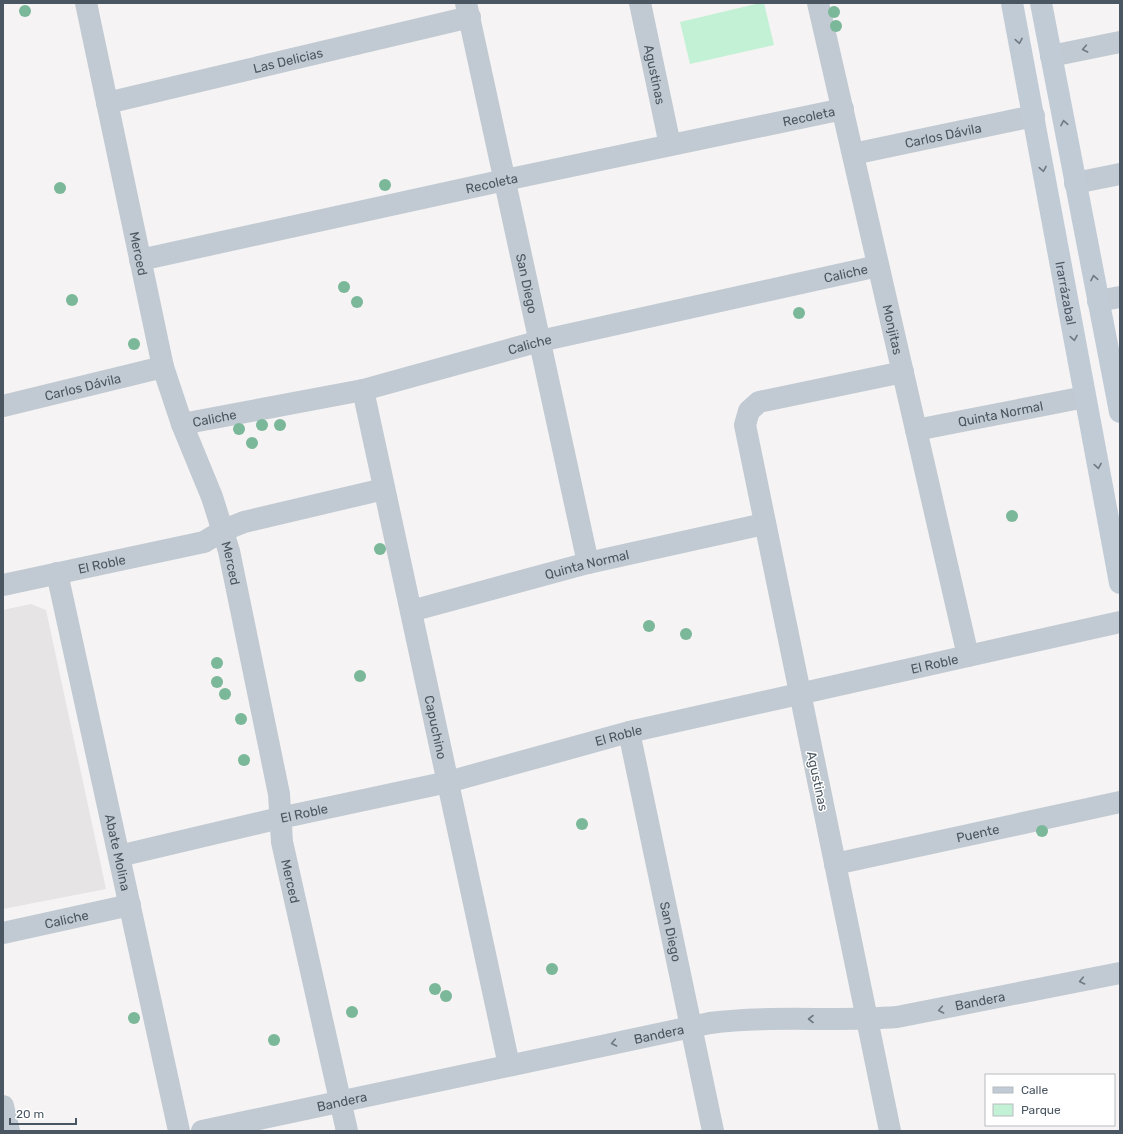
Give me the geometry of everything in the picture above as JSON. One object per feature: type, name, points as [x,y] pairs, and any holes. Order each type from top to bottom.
[{"type":"main road","name":"Irarrázabal","points":[[1012,3],[1120,583]]},
{"type":"main road","points":[[1041,3],[1120,412]]},
{"type":"street","name":"Merced","points":[[86,3],[163,367],[182,424],[224,530],[230,550],[279,794],[282,842],[347,1131]]},
{"type":"street","name":"Agustinas","points":[[640,3],[670,145]]},
{"type":"street","name":"Monjitas","points":[[818,3],[968,656]]},
{"type":"street","name":"Las Delicias","points":[[107,102],[468,10]]},
{"type":"street","name":"San Diego","points":[[468,10],[588,563]]},
{"type":"street","points":[[1051,56],[1120,42]]},
{"type":"street","name":"Recoleta","points":[[140,260],[505,180],[843,109]]},
{"type":"street","name":"Carlos Dávila","points":[[853,154],[1034,116]]},
{"type":"street","points":[[1075,183],[1120,174]]},
{"type":"street","name":"Caliche","points":[[182,424],[363,390],[540,341],[878,266]]},
{"type":"street","points":[[1098,301],[1120,297]]},
{"type":"street","name":"Carlos Dávila","points":[[3,406],[163,367]]},
{"type":"street","name":"Agustinas","points":[[890,1131],[745,432],[746,417],[749,411],[759,402],[903,372]]},
{"type":"street","name":"Capuchino","points":[[363,390],[509,1065]]},
{"type":"street","name":"Quinta Normal","points":[[916,430],[1085,397]]},
{"type":"street","name":"El Roble","points":[[3,585],[204,542],[224,530],[244,522],[384,489]]},
{"type":"street","name":"Quinta Normal","points":[[411,611],[588,563],[764,524]]},
{"type":"street","name":"Abate Molina","points":[[57,573],[179,1131]]},
{"type":"street","name":"El Roble","points":[[119,856],[280,818],[448,782],[629,732],[1120,622]]},
{"type":"street","name":"San Diego","points":[[629,732],[713,1131]]},
{"type":"street","name":"Puente","points":[[835,864],[1120,802]]},
{"type":"street","name":"Caliche","points":[[3,933],[130,905]]},
{"type":"street","name":"Bandera","points":[[202,1131],[691,1026],[747,1019],[867,1019],[897,1017],[939,1010],[1120,973]]},
{"type":"street","points":[[3,1106],[9,1131]]},
{"type":"shaded area","points":[[31,604],[46,610],[106,889],[3,909],[3,610]]},
{"type":"green space","points":[[764,3],[774,45],[690,64],[680,22]]}]
